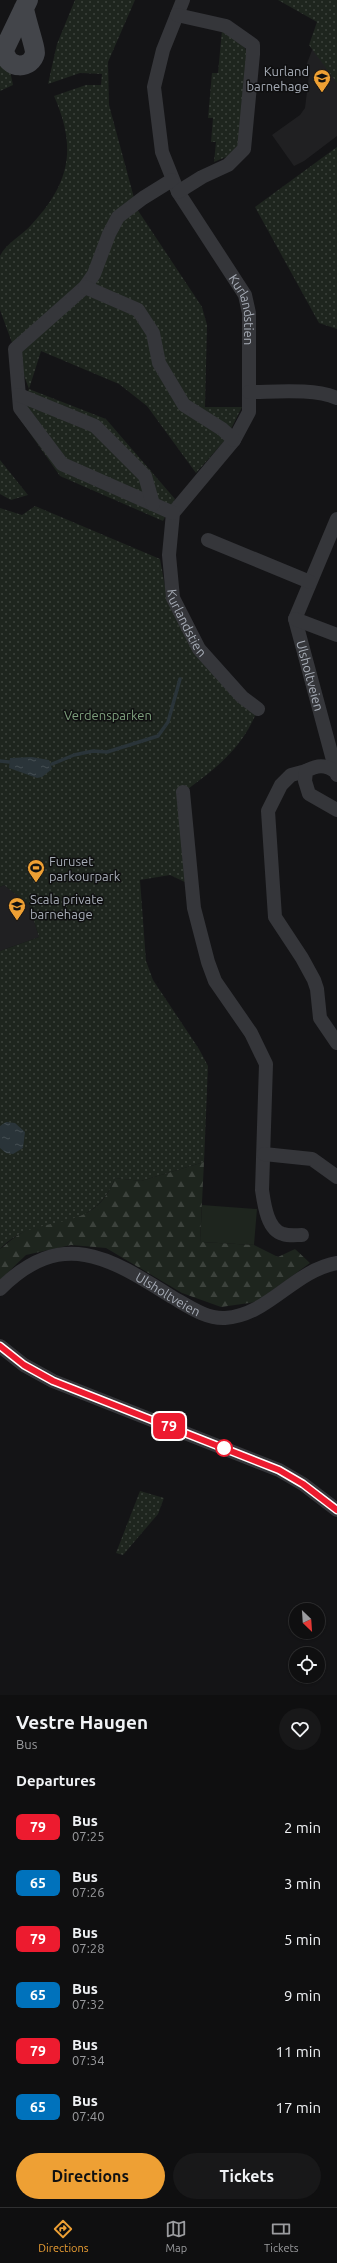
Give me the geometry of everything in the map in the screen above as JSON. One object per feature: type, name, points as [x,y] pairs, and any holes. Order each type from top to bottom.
[{"type":"street","name":"Kurlandstien","points":[[183,0],[161,57],[154,87],[162,152],[175,186],[245,295],[249,313],[249,412],[243,426],[234,440],[173,513],[169,556],[173,598],[199,649],[242,697],[258,709]]},
{"type":"street","points":[[173,513],[62,464],[20,408],[15,349],[85,287],[94,274],[109,234],[118,217],[143,198],[202,177],[228,165],[244,149],[253,44],[226,26],[177,15]]},
{"type":"street","points":[[85,287],[138,310],[153,333],[159,363],[184,405],[222,429],[234,440]]},
{"type":"street","points":[[249,392],[307,393],[330,395],[337,398]]},
{"type":"street","points":[[19,396],[95,426],[145,476],[153,504]]},
{"type":"street","points":[[337,520],[295,619],[337,635]]},
{"type":"street","points":[[208,540],[310,582]]},
{"type":"street","name":"Ulsholtveien","points":[[295,619],[336,774]]},
{"type":"street","name":"Ulsholtveien","points":[[306,771],[316,766],[329,766],[336,774]]},
{"type":"street","points":[[337,810],[309,794],[305,782],[306,771],[290,775],[282,785],[268,810],[274,917],[302,958],[314,980],[317,989],[320,1018],[337,1043]]},
{"type":"street","points":[[182,792],[194,908],[208,962],[216,981],[251,1033],[266,1064],[262,1190],[263,1201],[272,1224],[283,1234],[302,1235]]},
{"type":"street","points":[[264,1154],[312,1159],[337,1177]]},
{"type":"street","name":"Ulsholtveien","points":[[0,1289],[31,1263],[50,1256],[75,1252],[128,1269],[202,1314],[223,1318],[238,1316],[252,1311],[311,1270],[337,1263]]},
{"type":"street","points":[[0,1346],[24,1365],[53,1381],[279,1470],[303,1484],[337,1510]]},
{"type":"shaded area","name":"Kurland barnehage","points":[[323,21],[337,34],[337,136],[304,161],[294,166],[272,135],[300,115],[305,108],[309,75],[306,66]]},
{"type":"shaded area","name":"Scala private barnehage","points":[[4,885],[29,905],[39,937],[0,951],[0,887]]},
{"type":"green space","points":[[75,0],[135,0],[108,62],[109,105],[137,209],[202,307],[207,325],[205,407],[242,407],[226,439],[196,473],[147,406],[119,384],[41,351],[29,389],[0,310],[0,256],[6,247],[28,228],[45,209],[55,194],[62,179],[66,164],[66,132],[54,96],[86,85],[101,85],[102,74],[80,73],[48,84],[57,44]]},
{"type":"green space","points":[[278,0],[337,0],[337,83],[309,45],[317,22]]},
{"type":"green space","points":[[222,30],[242,43],[248,54],[239,145],[233,154],[214,162],[216,142],[211,142],[213,118],[208,118],[212,73],[218,73]]},
{"type":"green space","points":[[0,62],[10,71],[13,85],[0,91]]},
{"type":"green space","points":[[337,147],[337,329],[319,323],[255,207]]},
{"type":"green space","points":[[29,389],[106,419],[175,499],[163,521],[60,476],[15,412]]},
{"type":"green space","points":[[0,460],[28,495],[11,500],[0,494]]},
{"type":"green space","name":"Verdensparken","points":[[35,506],[160,559],[167,597],[195,653],[258,709],[238,745],[210,772],[188,789],[191,885],[170,875],[140,880],[146,961],[153,980],[199,1049],[208,1066],[204,1162],[141,1181],[115,1178],[105,1197],[92,1209],[78,1217],[31,1230],[15,1237],[0,1249],[0,951],[39,937],[29,905],[4,885],[0,887],[0,508],[22,515]]},
{"type":"green space","points":[[204,1162],[200,1242],[254,1245],[278,1257],[295,1249],[310,1263],[256,1302],[221,1307],[182,1293],[106,1248],[71,1245],[26,1255],[0,1280],[0,1249],[25,1231],[82,1215],[92,1210],[101,1203],[115,1178],[141,1181]]},
{"type":"green space","points":[[202,1205],[257,1209],[254,1245],[200,1242]]},
{"type":"green space","points":[[140,1491],[164,1498],[158,1514],[123,1555],[116,1553]]},
{"type":"water","points":[[32,757],[49,760],[52,769],[42,777],[37,778],[9,768],[10,758]]},
{"type":"water","points":[[6,1122],[15,1123],[25,1132],[23,1148],[13,1154],[6,1153],[0,1148],[0,1126]]},
{"type":"waterway","points":[[52,764],[74,755],[93,751],[107,752],[158,736],[168,722],[180,679]]},
{"type":"waterway","points":[[0,761],[9,762]]},
{"type":"bus line","name":"79","points":[[0,1346],[24,1365],[53,1381],[252,1458],[279,1470],[303,1484],[337,1510]]},
{"type":"place","name":"Kurland barnehage","points":[[322,93]]},
{"type":"place","name":"Furuset parkourpark","points":[[36,883]]},
{"type":"place","name":"Scala private barnehage","points":[[17,921]]}]
